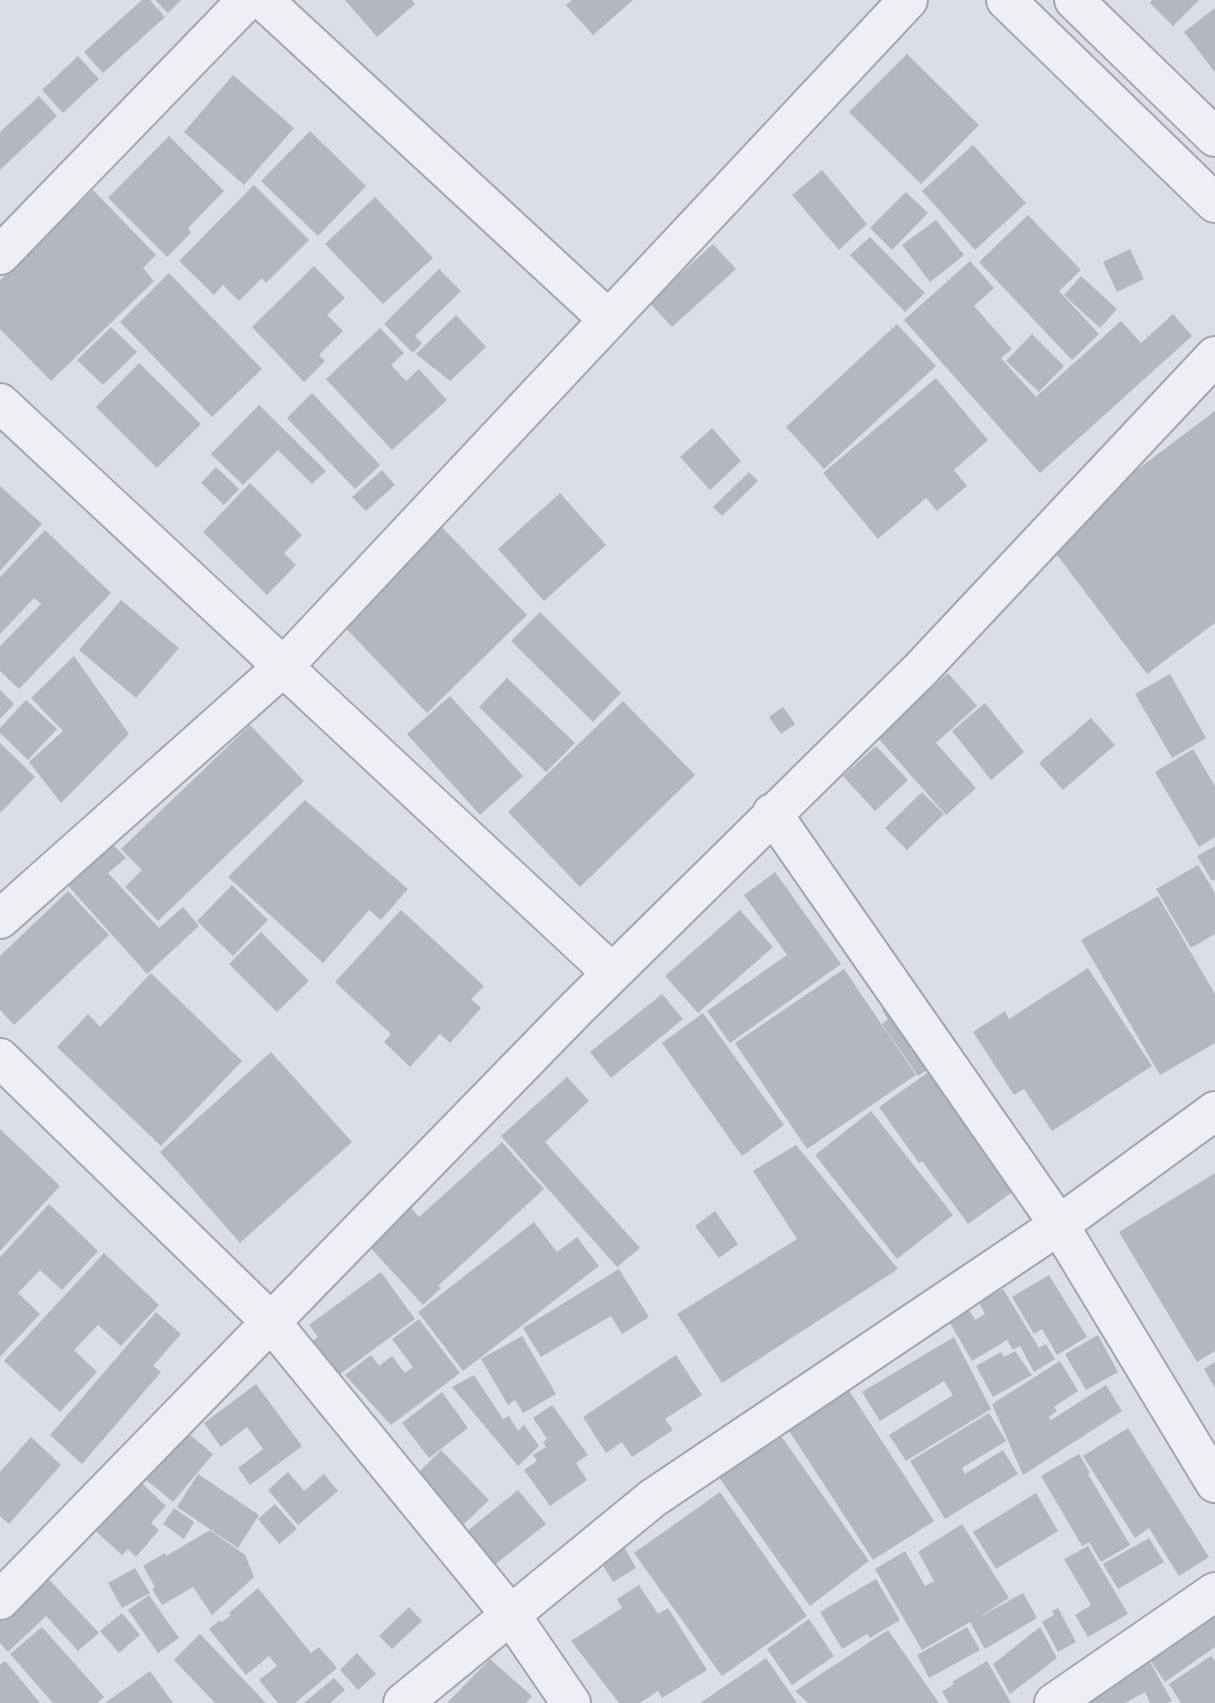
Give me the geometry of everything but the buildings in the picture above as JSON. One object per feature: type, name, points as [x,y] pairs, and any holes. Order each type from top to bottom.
[{"type":"street","points":[[0,255],[247,0]]},
{"type":"street","points":[[263,0],[608,319]]},
{"type":"street","points":[[0,919],[283,667],[908,0]]},
{"type":"street","points":[[1006,0],[1215,203]]},
{"type":"street","points":[[1074,0],[1215,137]]},
{"type":"street","points":[[0,1600],[612,973],[920,670],[1215,356]]},
{"type":"street","points":[[0,403],[612,973]]},
{"type":"street","points":[[772,813],[1059,1225],[1215,1483]]},
{"type":"street","points":[[0,1058],[271,1322],[510,1615],[571,1703]]},
{"type":"street","points":[[403,1703],[653,1498],[1059,1225],[1215,1111]]},
{"type":"street","points":[[1054,1703],[1215,1592]]}]
